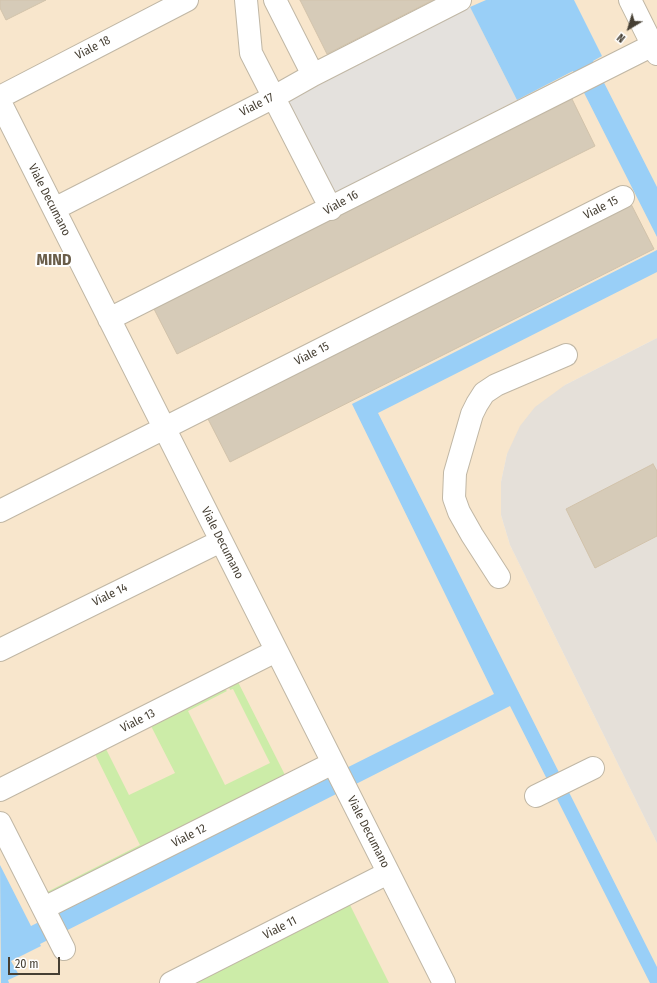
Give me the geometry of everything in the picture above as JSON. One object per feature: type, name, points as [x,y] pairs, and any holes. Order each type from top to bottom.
[{"type":"lane","name":"Viale 18","points":[[0,97],[187,0]]},
{"type":"lane","points":[[246,0],[251,54],[331,209]]},
{"type":"lane","points":[[275,0],[313,75]]},
{"type":"lane","name":"Viale 17","points":[[54,209],[460,0]]},
{"type":"lane","points":[[630,0],[656,47]]},
{"type":"lane","name":"Viale 16","points":[[109,319],[331,209],[396,173],[572,86],[656,47]]},
{"type":"lane","name":"Viale Decumano","points":[[0,102],[444,983]]},
{"type":"lane","name":"Viale 15","points":[[0,511],[623,197]]},
{"type":"lane","points":[[500,577],[472,534],[454,498],[455,473],[472,414],[484,394],[496,385],[566,355]]},
{"type":"lane","name":"Viale 14","points":[[0,650],[221,540]]},
{"type":"lane","name":"Viale 13","points":[[0,790],[276,651]]},
{"type":"lane","name":"Viale 12","points":[[44,908],[333,763]]},
{"type":"lane","points":[[536,796],[593,768]]},
{"type":"lane","points":[[0,823],[64,949]]},
{"type":"lane","name":"Viale 11","points":[[171,983],[388,873]]},
{"type":"shaded area","points":[[0,0],[657,0],[657,338],[565,385],[507,454],[501,482],[501,515],[510,545],[657,843],[657,983],[0,983]]},
{"type":"shaded area","points":[[470,7],[517,100],[326,198],[278,106]]},
{"type":"shaded area","points":[[657,338],[657,843],[510,545],[501,515],[501,482],[507,454],[520,426],[535,407],[565,385]]},
{"type":"green space","points":[[238,682],[285,775],[48,894],[47,892],[140,845],[95,754],[106,749],[129,795],[175,773],[151,726],[225,689],[227,691],[188,711],[225,785],[270,763],[233,689],[230,690],[229,687]]},
{"type":"green space","points":[[350,905],[389,983],[194,983]]},
{"type":"water","points":[[486,0],[574,0],[602,56],[593,61],[657,187],[657,237],[573,71],[517,100],[470,7]]},
{"type":"water","points":[[657,250],[657,272],[378,413],[657,967],[657,983],[650,983],[510,706],[40,944],[41,946],[11,961],[19,975],[8,980],[9,983],[1,983],[0,865],[31,926],[494,694],[352,404]]},
{"type":"building","points":[[0,0],[46,0],[6,20],[0,8]]},
{"type":"building","points":[[300,0],[433,0],[327,54]]},
{"type":"building","points":[[572,99],[595,146],[177,354],[153,307]]},
{"type":"building","points":[[631,204],[654,249],[230,462],[207,417]]},
{"type":"building","points":[[653,464],[657,471],[657,536],[595,568],[566,509]]},
{"type":"district","name":"MIND","points":[[54,261]]}]
